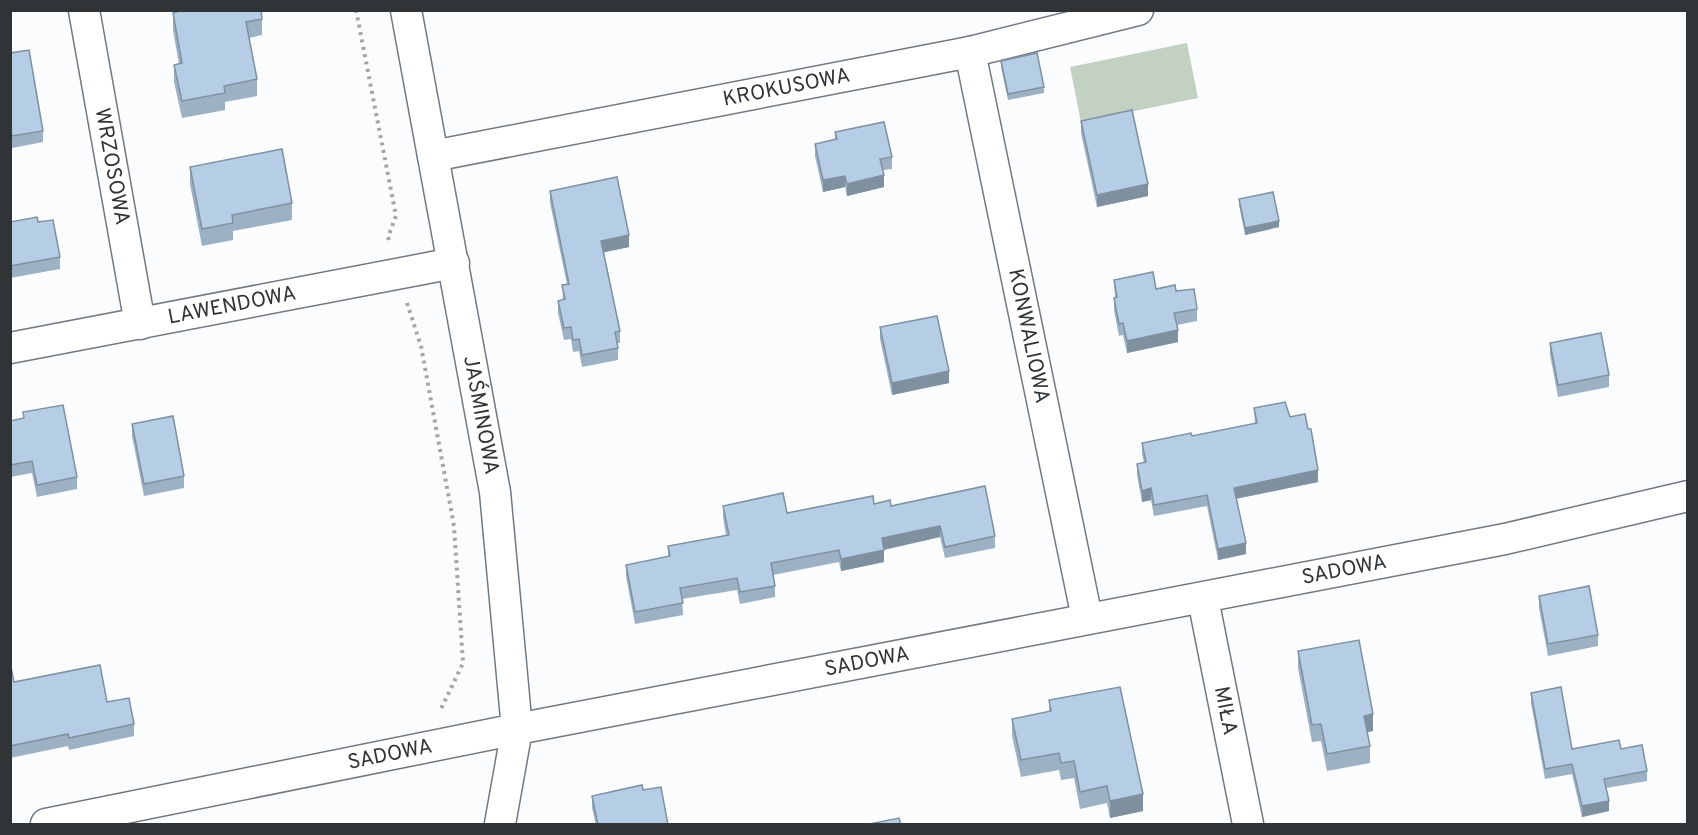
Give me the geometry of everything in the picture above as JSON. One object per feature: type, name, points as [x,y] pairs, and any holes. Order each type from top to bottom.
[{"type":"street","name":"WRZOSOWA","points":[[84,10],[140,324]]},
{"type":"street","name":"JAŚMINOWA","points":[[406,10],[495,492],[517,729],[500,825]]},
{"type":"street","name":"KROKUSOWA","points":[[434,156],[970,51],[1138,10]]},
{"type":"street","name":"KONWALIOWA","points":[[970,51],[1087,618]]},
{"type":"street","name":"LAWENDOWA","points":[[10,348],[454,263]]},
{"type":"street","name":"SADOWA","points":[[46,825],[517,729],[1087,618],[1203,599],[1505,539],[1688,496]]},
{"type":"street","name":"MIŁA","points":[[1203,599],[1248,825]]},
{"type":"path","points":[[356,10],[396,216],[388,237],[397,274],[420,342],[454,526],[463,663],[439,712],[444,744]]},
{"type":"green space","points":[[1187,43],[1198,98],[1081,122],[1070,67]]},
{"type":"building","points":[[183,10],[261,10],[262,19],[246,22],[257,79],[224,86],[225,93],[182,101],[174,65],[182,63],[173,13]]},
{"type":"building","points":[[29,50],[43,131],[12,136],[10,131],[10,53]]},
{"type":"building","points":[[1037,53],[1044,87],[1008,94],[1001,61]]},
{"type":"building","points":[[1132,110],[1148,184],[1097,195],[1081,121]]},
{"type":"building","points":[[884,122],[892,157],[880,159],[884,175],[847,184],[845,176],[823,180],[815,144],[837,139],[835,132]]},
{"type":"building","points":[[282,149],[292,203],[232,215],[233,223],[202,229],[190,167]]},
{"type":"building","points":[[617,177],[629,235],[601,241],[620,331],[615,332],[618,348],[582,355],[579,339],[573,340],[571,327],[564,328],[558,301],[565,299],[562,285],[569,284],[550,191]]},
{"type":"building","points":[[1273,192],[1279,221],[1245,228],[1239,199]]},
{"type":"building","points":[[37,217],[38,222],[53,220],[60,257],[10,266],[10,222]]},
{"type":"building","points":[[1153,272],[1156,289],[1175,285],[1176,291],[1194,289],[1197,309],[1174,313],[1178,330],[1127,341],[1123,323],[1119,324],[1114,298],[1117,297],[1114,280]]},
{"type":"building","points":[[937,316],[949,371],[892,383],[880,327]]},
{"type":"building","points":[[1601,333],[1609,375],[1558,385],[1550,343]]},
{"type":"building","points":[[1285,402],[1290,417],[1305,414],[1308,429],[1311,429],[1318,470],[1234,488],[1246,543],[1218,549],[1207,495],[1154,505],[1151,488],[1142,491],[1137,464],[1146,462],[1142,443],[1257,423],[1254,408]]},
{"type":"building","points":[[63,405],[77,477],[37,485],[32,461],[10,465],[10,421],[24,418],[23,412]]},
{"type":"building","points":[[173,416],[184,476],[144,484],[132,424]]},
{"type":"building","points":[[985,486],[995,536],[945,547],[940,526],[882,538],[884,550],[841,559],[839,550],[771,563],[775,586],[740,592],[737,578],[680,588],[683,603],[635,612],[626,565],[670,556],[668,546],[729,535],[723,506],[783,493],[787,513],[873,496],[874,504],[890,500],[891,506]]},
{"type":"building","points":[[1589,586],[1598,635],[1548,644],[1539,596]]},
{"type":"building","points":[[1359,640],[1373,714],[1364,716],[1370,746],[1327,754],[1321,724],[1312,725],[1298,651]]},
{"type":"building","points":[[100,665],[107,702],[129,698],[134,724],[69,738],[68,734],[10,746],[11,667],[14,682]]},
{"type":"building","points":[[1120,687],[1143,794],[1110,801],[1107,786],[1080,792],[1074,761],[1061,763],[1059,753],[1021,760],[1012,719],[1051,711],[1049,700]]},
{"type":"building","points":[[1561,687],[1572,749],[1619,740],[1621,749],[1642,745],[1647,771],[1604,779],[1609,801],[1582,806],[1572,764],[1545,769],[1531,693]]},
{"type":"building","points":[[642,785],[643,790],[661,787],[668,825],[598,825],[592,796]]},
{"type":"building","points":[[899,818],[901,825],[869,825],[869,824]]}]
